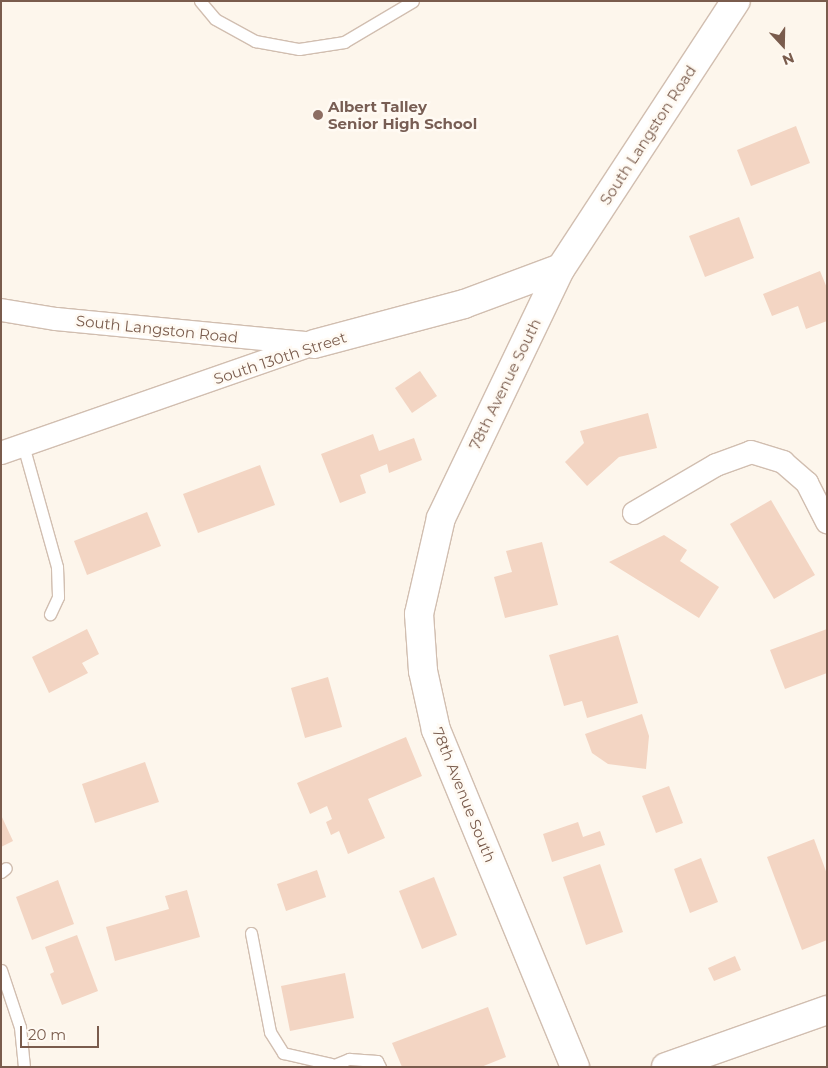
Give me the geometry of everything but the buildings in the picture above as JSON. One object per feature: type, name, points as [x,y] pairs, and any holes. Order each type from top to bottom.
[{"type":"street","name":"South Langston Road","points":[[561,268],[736,1]]},
{"type":"street","name":"South 130th Street","points":[[1,453],[314,344],[464,304],[561,268]]},
{"type":"street","name":"78th Avenue South","points":[[561,268],[440,518],[419,614],[424,671],[436,730],[575,1067]]},
{"type":"street","name":"South Langston Road","points":[[1,310],[56,319],[314,344]]},
{"type":"street","points":[[634,513],[716,465],[751,452],[783,462],[801,478],[827,522]]},
{"type":"street","points":[[666,1067],[827,1010]]},
{"type":"lane","points":[[200,1],[215,18],[255,41],[299,49],[344,42],[413,1]]},
{"type":"lane","points":[[23,445],[57,567],[58,597],[50,614]]},
{"type":"lane","points":[[251,933],[270,1032],[282,1053],[330,1066],[349,1059],[377,1061],[380,1067]]},
{"type":"lane","points":[[1,970],[20,1027],[24,1067]]},
{"type":"place","name":"Albert Talley Senior High School","points":[[318,115]]}]
